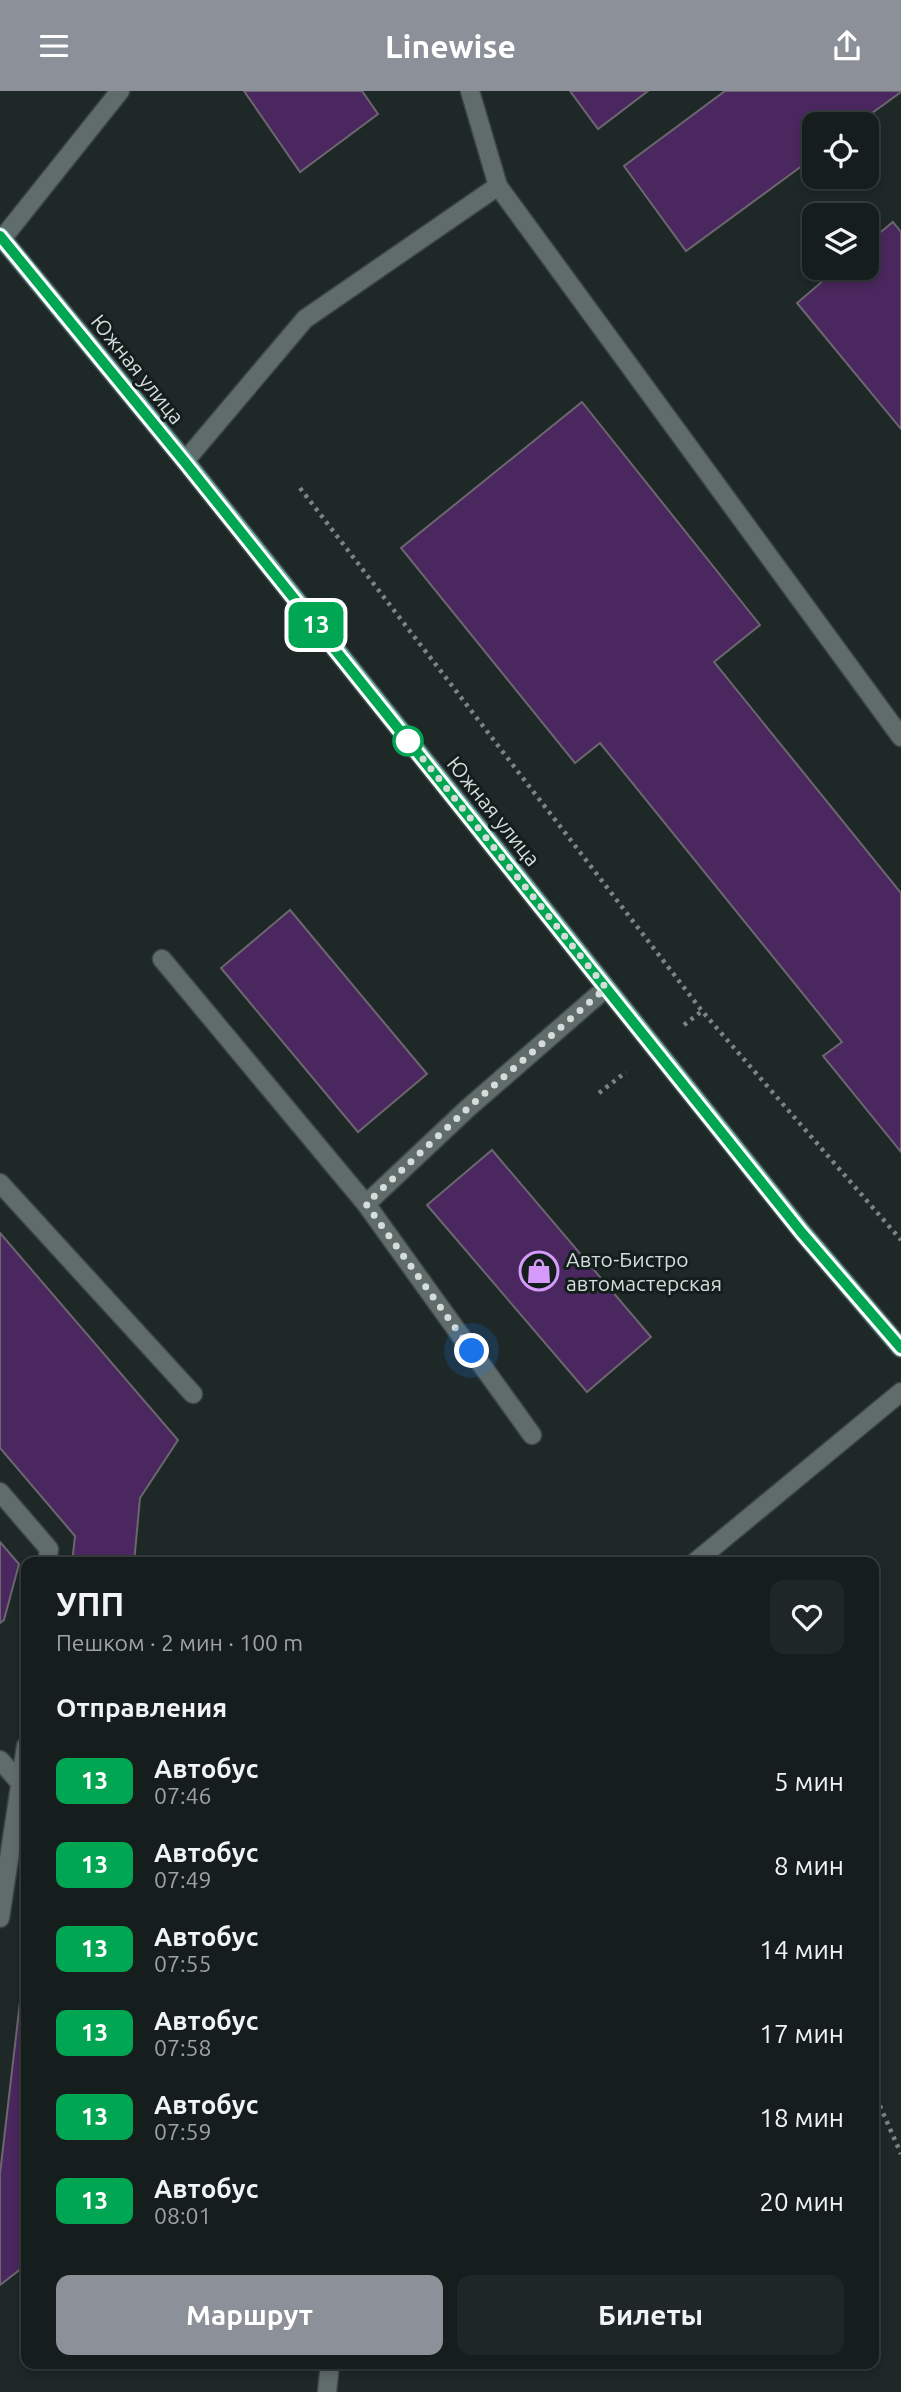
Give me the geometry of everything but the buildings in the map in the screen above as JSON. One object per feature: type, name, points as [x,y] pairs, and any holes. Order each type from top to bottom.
[{"type":"main road","name":"Южная улица","points":[[1,237],[184,461],[802,1233],[901,1348]]},
{"type":"street","points":[[1,237],[120,91]]},
{"type":"street","points":[[470,91],[499,186],[901,737]]},
{"type":"street","points":[[184,461],[305,319],[499,186]]},
{"type":"street","points":[[162,959],[366,1204],[532,1435]]},
{"type":"street","points":[[366,1204],[468,1108],[606,988]]},
{"type":"street","points":[[0,1183],[193,1394]]},
{"type":"street","points":[[701,1557],[901,1392]]},
{"type":"street","points":[[0,1492],[49,1549],[48,1557]]},
{"type":"street","points":[[0,1760],[21,1784]]},
{"type":"street","points":[[0,1919],[21,1791]]},
{"type":"street","points":[[327,2392],[329,2369]]},
{"type":"path","points":[[300,488],[702,1011],[901,1240]]},
{"type":"path","points":[[879,2103],[901,2154]]},
{"type":"bus line","name":"13","points":[[0,236],[184,461],[802,1233],[901,1348]]},
{"type":"place","name":"Авто-Бистро автомастерская","points":[[539,1271]]},
{"type":"route","points":[[408,741],[404,735],[606,988],[468,1108],[366,1204],[472,1351]]}]
